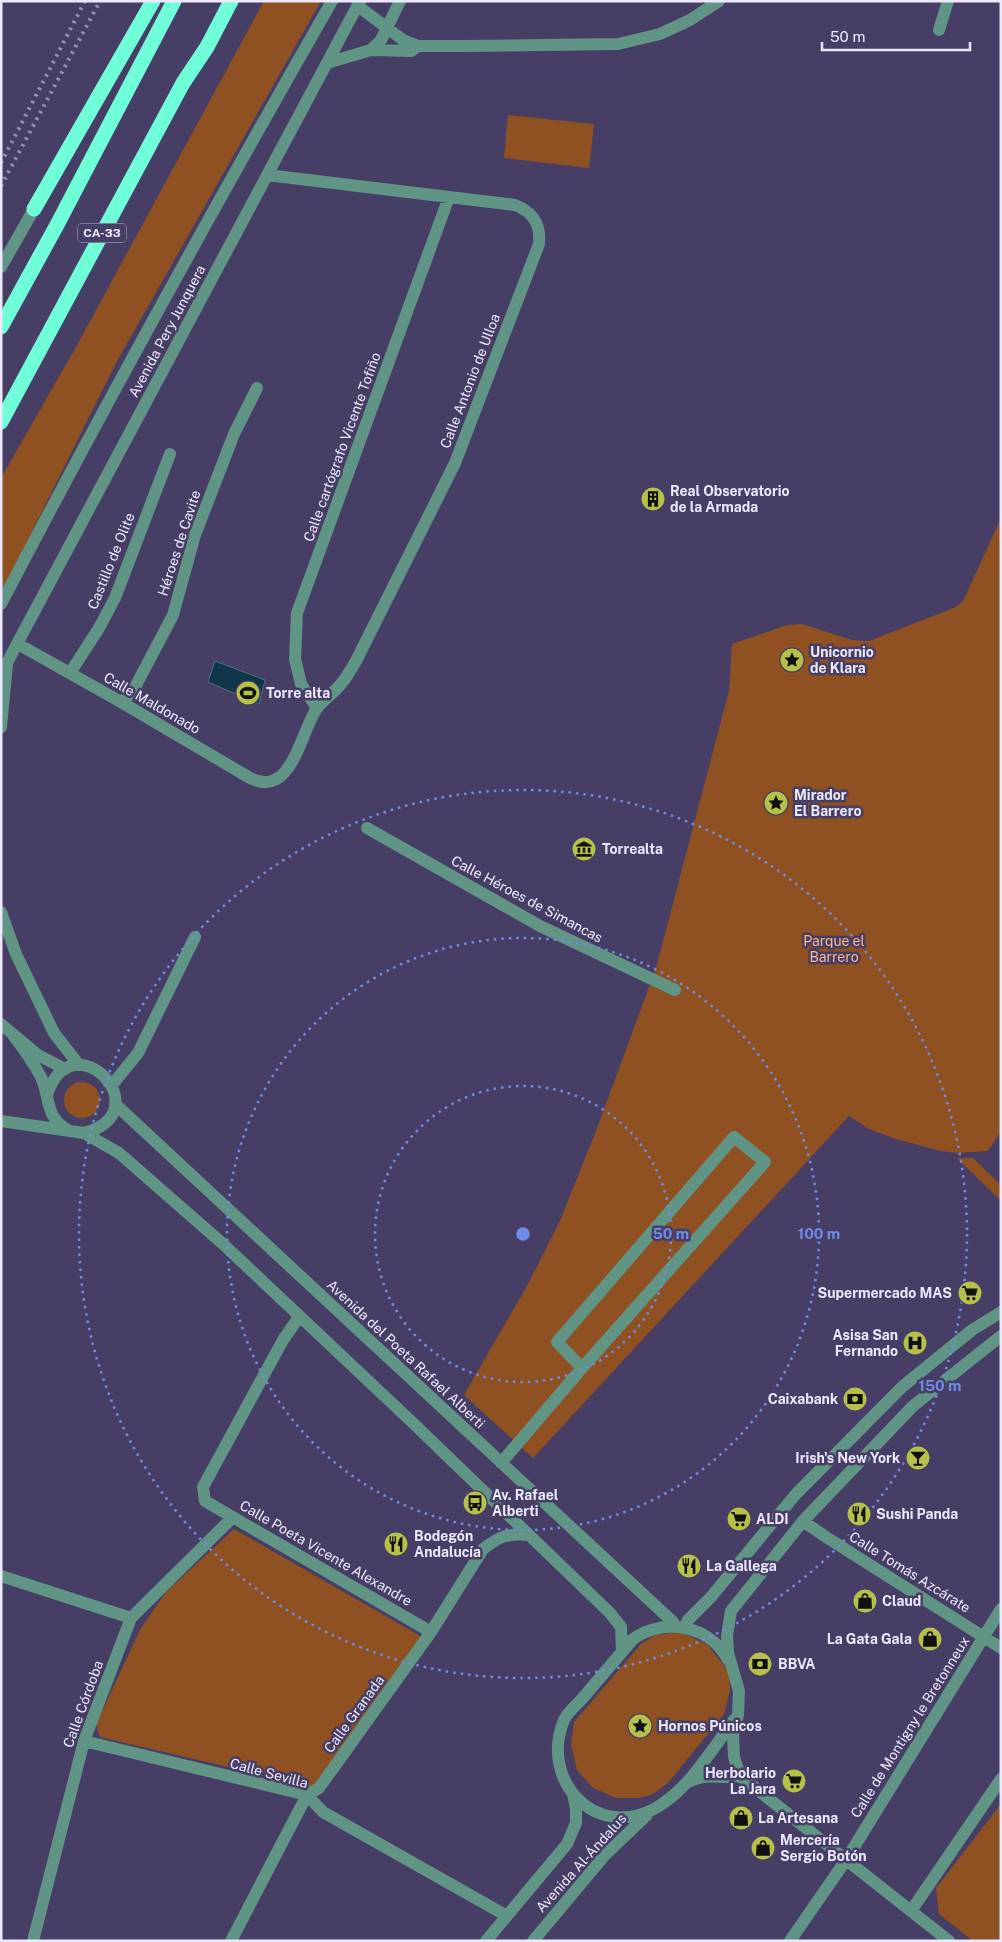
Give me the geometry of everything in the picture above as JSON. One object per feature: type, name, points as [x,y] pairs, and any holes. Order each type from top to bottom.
[{"type":"highway","points":[[34,209],[153,1]]},
{"type":"highway","name":"CA-33","points":[[1,327],[58,223],[174,1]]},
{"type":"highway","name":"CA-33","points":[[1,422],[183,82],[207,47],[231,1]]},
{"type":"street","points":[[1,604],[175,280],[332,1]]},
{"type":"street","points":[[371,50],[381,40],[400,1]]},
{"type":"street","points":[[359,4],[403,40],[418,46],[618,44],[660,34],[690,20],[719,1]]},
{"type":"street","points":[[939,30],[948,1]]},
{"type":"street","name":"Avenida Pery Junquera","points":[[3,669],[359,4]]},
{"type":"street","points":[[327,63],[371,50],[411,51],[418,46]]},
{"type":"street","name":"Calle Antonio de Ulloa","points":[[267,175],[515,205],[532,215],[540,234],[539,244],[456,463],[356,661],[341,684],[317,708],[286,773],[272,781]]},
{"type":"street","name":"Calle cartógrafo Vicente Tofiño","points":[[317,708],[301,684],[295,659],[297,613],[449,198]]},
{"type":"street","points":[[1,267],[34,209]]},
{"type":"street","name":"Héroes de Cavite","points":[[121,702],[132,692],[172,615],[195,535],[234,434],[257,388]]},
{"type":"street","name":"Castillo de Olite","points":[[70,674],[99,628],[115,598],[170,454]]},
{"type":"street","name":"Calle Maldonado","points":[[18,644],[250,778],[257,781],[272,781]]},
{"type":"street","points":[[1,727],[3,669]]},
{"type":"street","name":"Calle Héroes de Simancas","points":[[367,828],[540,926],[675,990]]},
{"type":"street","points":[[1,912],[16,954],[51,1027],[79,1065]]},
{"type":"street","points":[[112,1085],[138,1053],[194,937]]},
{"type":"street","points":[[1,1024],[38,1055],[65,1070]]},
{"type":"street","points":[[13,1035],[33,1061],[47,1095],[48,1106],[52,1116],[58,1124],[68,1130]]},
{"type":"street","points":[[47,1095],[50,1085],[56,1076],[65,1070],[79,1065],[89,1066],[98,1070],[106,1077],[112,1085],[115,1094],[115,1104],[111,1115],[104,1124],[95,1130],[84,1133]]},
{"type":"street","name":"Avenida del Poeta Rafael Alberti","points":[[115,1104],[680,1628]]},
{"type":"street","points":[[1,1121],[84,1133],[120,1154],[142,1172],[223,1244],[610,1613],[621,1627],[622,1652]]},
{"type":"street","points":[[501,1463],[582,1368],[765,1162],[734,1137],[557,1342],[582,1368]]},
{"type":"street","points":[[680,1628],[711,1597],[796,1494],[902,1387],[972,1330],[1001,1312]]},
{"type":"street","name":"Calle Poeta Vicente Alexandre","points":[[299,1317],[283,1340],[203,1487],[205,1501],[431,1632]]},
{"type":"street","points":[[949,1941],[740,1776],[734,1757],[733,1735],[738,1715],[739,1691],[728,1653],[727,1636],[731,1611],[803,1520],[914,1406],[1001,1336]]},
{"type":"street","name":"Calle Córdoba","points":[[32,1941],[84,1742],[131,1618],[233,1517]]},
{"type":"street","name":"Calle Tomás Azcárate","points":[[803,1520],[832,1542],[1001,1648]]},
{"type":"street","name":"Calle Granada","points":[[231,1941],[307,1795],[319,1788],[431,1632],[483,1549],[493,1541],[510,1533],[529,1535]]},
{"type":"street","points":[[1,1576],[131,1618]]},
{"type":"street","name":"Calle de Montigny le Bretonneux","points":[[790,1941],[846,1860],[1001,1609]]},
{"type":"street","points":[[654,1809],[636,1816],[616,1817],[596,1812],[580,1802],[567,1787],[559,1769],[557,1749],[564,1719],[633,1639],[642,1632],[661,1626],[700,1633],[718,1645],[733,1669]]},
{"type":"street","points":[[686,1783],[738,1715]]},
{"type":"street","name":"Calle Sevilla","points":[[84,1742],[307,1795],[323,1812],[507,1916]]},
{"type":"street","points":[[686,1783],[695,1778],[710,1775],[731,1778],[740,1776]]},
{"type":"street","points":[[911,1911],[1001,1779]]},
{"type":"street","name":"Avenida Al-Ándalus","points":[[533,1941],[604,1855],[636,1824],[686,1783]]},
{"type":"street","name":"Avenida Al-Ándalus","points":[[486,1941],[567,1844],[576,1823],[573,1794]]},
{"type":"green space","points":[[264,1],[321,1],[116,363],[1,594],[1,478],[76,347]]},
{"type":"green space","points":[[508,115],[594,124],[589,168],[504,158]]},
{"type":"green space","name":"Parque el Barrero","points":[[1001,518],[1001,1131],[988,1151],[956,1153],[896,1139],[869,1129],[849,1116],[533,1458],[464,1395],[528,1284],[559,1223],[596,1131],[656,968],[729,691],[732,644],[787,625],[802,624],[852,640],[869,641],[956,607],[963,601]]},
{"type":"green space","points":[[82,1082],[89,1083],[95,1087],[99,1093],[99,1107],[95,1113],[89,1117],[82,1118],[75,1117],[69,1113],[65,1107],[64,1100],[65,1093],[69,1087],[75,1083]]},
{"type":"green space","points":[[957,1158],[973,1158],[1001,1185],[1001,1201]]},
{"type":"green space","points":[[234,1529],[422,1637],[313,1787],[100,1737],[96,1724],[141,1628],[166,1592]]},
{"type":"green space","points":[[681,1632],[707,1644],[729,1672],[730,1690],[724,1714],[668,1783],[653,1794],[639,1798],[616,1798],[593,1788],[577,1770],[571,1745],[574,1722],[641,1644],[655,1635]]},
{"type":"green space","points":[[1001,1804],[1001,1941],[973,1941],[939,1914],[936,1888]]},
{"type":"water","name":"Torre alta","points":[[215,661],[265,680],[259,704],[208,682]]},
{"type":"railway","points":[[1,163],[85,1]]},
{"type":"railway","points":[[1,186],[100,1]]},
{"type":"place","name":"Real Observatorio de la Armada","points":[[653,499]]},
{"type":"place","name":"Unicornio de Klara","points":[[792,660]]},
{"type":"place","name":"Torre alta","points":[[248,693]]},
{"type":"place","name":"Mirador El Barrero","points":[[776,803]]},
{"type":"place","name":"Torrealta","points":[[584,849]]},
{"type":"place","name":"Supermercado MAS","points":[[970,1293]]},
{"type":"place","name":"Asisa San Fernando","points":[[915,1343]]},
{"type":"place","name":"Caixabank","points":[[855,1399]]},
{"type":"place","name":"Irish's New York","points":[[918,1458]]},
{"type":"place","name":"Av. Rafael Alberti","points":[[475,1503]]},
{"type":"place","name":"Sushi Panda","points":[[859,1514]]},
{"type":"place","name":"ALDI","points":[[739,1519]]},
{"type":"place","name":"Bodegón Andalucía","points":[[396,1544]]},
{"type":"place","name":"La Gallega","points":[[689,1566]]},
{"type":"place","name":"Claud","points":[[865,1601]]},
{"type":"place","name":"La Gata Gala","points":[[930,1639]]},
{"type":"place","name":"BBVA","points":[[760,1664]]},
{"type":"place","name":"Hornos Púnicos","points":[[640,1726]]},
{"type":"place","name":"Herbolario La Jara","points":[[794,1781]]},
{"type":"place","name":"La Artesana","points":[[741,1818]]},
{"type":"place","name":"Mercería Sergio Botón","points":[[763,1848]]}]
